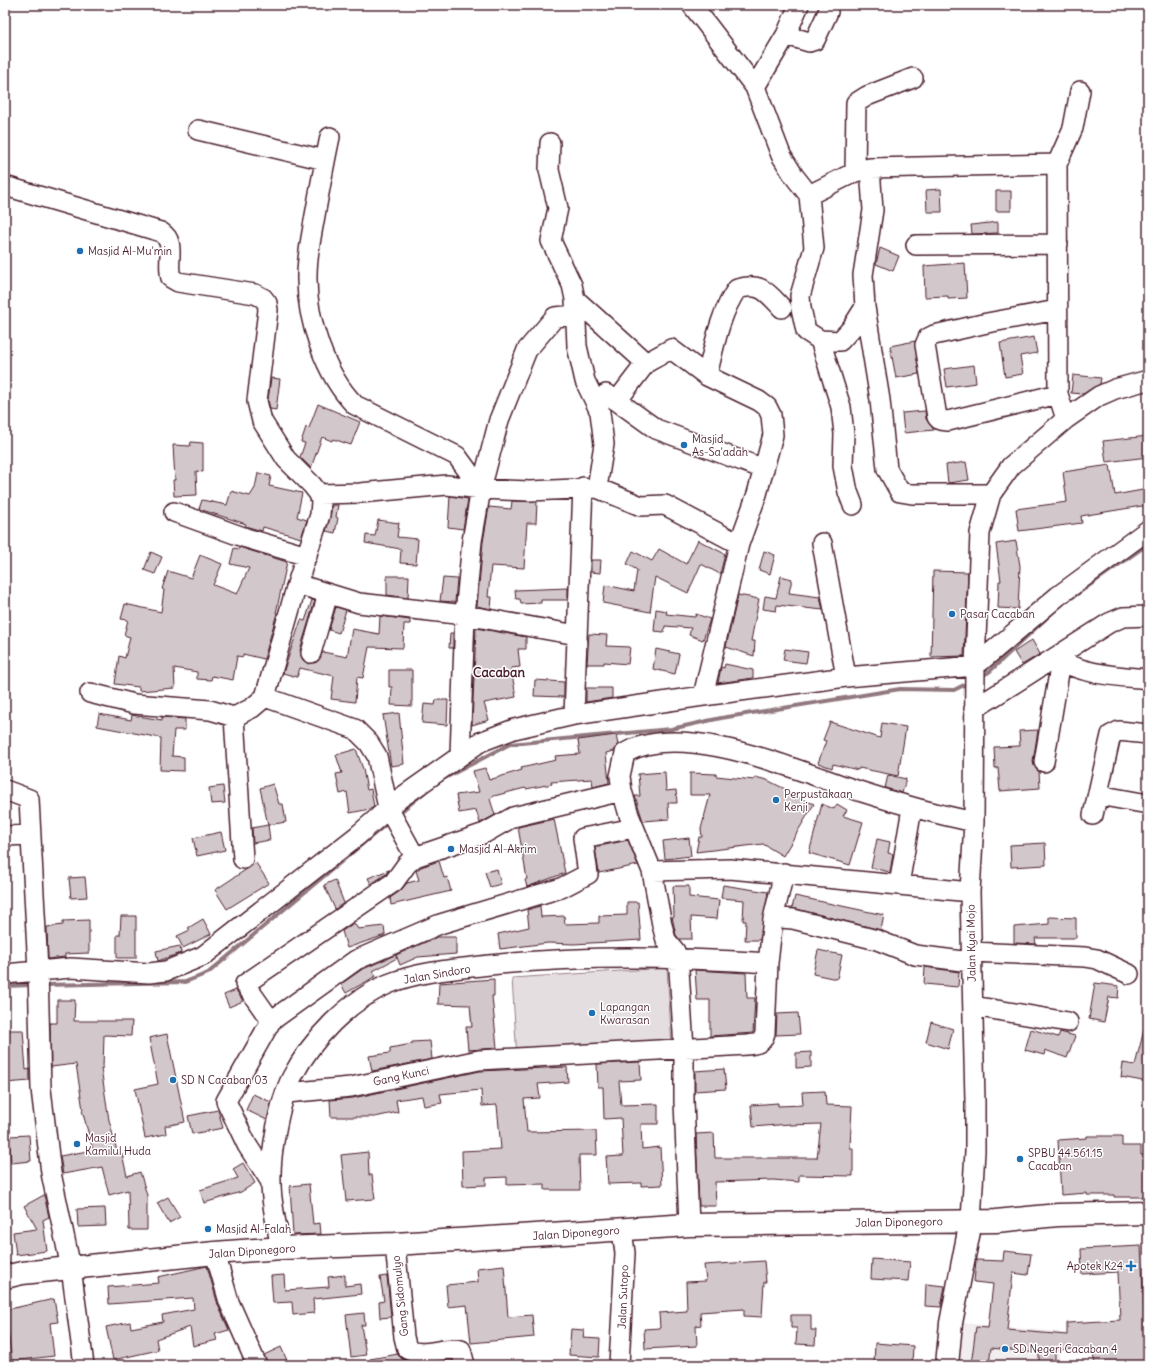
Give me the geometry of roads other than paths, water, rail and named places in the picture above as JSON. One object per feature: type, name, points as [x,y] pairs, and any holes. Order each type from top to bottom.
[{"type":"main road","name":"Jalan Diponegoro","points":[[5,1277],[22,1273],[215,1253],[281,1248],[395,1244],[689,1225],[971,1220],[996,1221],[1058,1215],[1148,1213]]},
{"type":"main road","points":[[947,1365],[951,1323],[971,1220]]},
{"type":"street","points":[[692,5],[755,87],[781,155],[794,176],[809,195],[814,248],[802,285],[801,308],[806,331],[820,340],[840,341],[851,329],[865,307]]},
{"type":"street","points":[[755,87],[786,35],[799,5]]},
{"type":"street","points":[[786,35],[812,42],[815,40],[828,12]]},
{"type":"street","points":[[913,78],[867,96],[856,103],[863,170],[873,210],[863,274],[865,307],[880,400],[887,469],[900,492],[912,494],[984,494]]},
{"type":"street","points":[[1066,419],[1058,394],[1058,164],[1073,128],[1080,91]]},
{"type":"street","points":[[198,130],[325,160]]},
{"type":"street","points":[[330,137],[307,275],[308,299],[313,322],[332,376],[345,395],[355,405],[457,456],[481,489]]},
{"type":"street","points":[[550,143],[549,170],[558,208],[551,241],[572,285],[577,346],[585,381],[600,412],[604,444],[590,488],[577,635],[574,714]]},
{"type":"street","points":[[809,195],[863,170],[1058,164]]},
{"type":"street","points":[[5,186],[161,232],[168,236],[170,241],[168,270],[171,278],[178,282],[255,294],[263,298],[267,303],[268,310],[257,401],[262,421],[286,459],[319,494],[322,506],[297,584],[264,697],[252,708],[234,717],[203,709],[134,704],[90,693]]},
{"type":"street","points":[[916,245],[1058,244]]},
{"type":"street","points":[[707,376],[716,340],[731,297],[737,289],[756,286],[765,290],[782,308]]},
{"type":"street","points":[[575,307],[646,363]]},
{"type":"street","points":[[460,755],[465,615],[472,541],[481,489],[499,420],[527,350],[555,317],[575,307]]},
{"type":"street","points":[[1057,310],[987,323],[934,335],[928,338],[925,345],[936,417],[940,420],[948,421],[1058,394]]},
{"type":"street","points":[[820,340],[841,406],[844,434],[843,466],[848,492],[853,505]]},
{"type":"street","points":[[617,401],[646,363],[672,349],[707,376],[760,401],[767,407],[771,415],[773,434],[764,469],[739,544],[704,696]]},
{"type":"street","name":"Jalan Kyai Mojo","points":[[971,1220],[975,1151],[970,892],[974,822],[975,668],[980,533],[991,494],[1011,466],[1066,419],[1099,396],[1115,389],[1148,380]]},
{"type":"street","points":[[585,381],[656,428],[764,469]]},
{"type":"street","points":[[319,494],[360,493],[447,485],[481,489],[530,491],[590,488],[641,506],[665,505],[739,544]]},
{"type":"street","points":[[174,512],[246,538],[307,556]]},
{"type":"street","points":[[5,974],[36,978],[71,968],[150,973],[166,971],[185,965],[203,956],[225,940],[357,836],[392,814],[460,755],[480,742],[503,733],[574,714],[704,696],[782,687],[846,677],[975,668],[1058,596],[1148,530]]},
{"type":"street","points":[[822,543],[846,677]]},
{"type":"street","points":[[297,584],[328,594],[376,606],[465,615],[577,635]]},
{"type":"street","points":[[311,653],[328,594]]},
{"type":"street","points":[[975,703],[1059,659],[1109,623],[1123,617],[1148,616]]},
{"type":"street","points":[[1059,659],[1099,673],[1148,679]]},
{"type":"street","points":[[1044,762],[1059,659]]},
{"type":"street","points":[[264,697],[355,729],[369,743],[377,756],[392,814],[414,857]]},
{"type":"street","points":[[234,717],[244,859]]},
{"type":"street","points":[[1093,815],[1111,735],[1119,731],[1148,734]]},
{"type":"street","points":[[689,1225],[681,984],[675,951],[666,940],[652,871],[634,828],[622,791],[620,776],[625,753],[636,747],[650,743],[679,742],[723,748],[783,764],[912,808],[974,822]]},
{"type":"street","points":[[5,790],[29,799],[19,836],[34,876],[36,978],[41,1089],[51,1173],[71,1268],[84,1365]]},
{"type":"street","points":[[271,1021],[245,984],[394,882],[414,857],[485,833],[513,817],[622,791]]},
{"type":"street","points":[[1098,795],[1148,804]]},
{"type":"street","points":[[899,885],[912,808]]},
{"type":"street","points":[[271,1182],[247,1145],[226,1101],[271,1021],[356,960],[440,924],[561,888],[588,874],[582,838],[634,828]]},
{"type":"street","points":[[652,871],[730,869],[960,891]]},
{"type":"street","points":[[768,963],[773,919],[784,873]]},
{"type":"street","points":[[773,919],[780,918],[800,921],[877,940],[915,955],[971,957],[1085,957],[1097,959],[1129,974]]},
{"type":"street","name":"Jalan Sindoro","points":[[281,1248],[273,1208],[271,1182],[278,1120],[286,1092],[295,1073],[320,1037],[361,998],[387,985],[411,977],[436,972],[502,964],[598,957],[677,958],[768,963]]},
{"type":"street","name":"Gang Kunci","points":[[286,1092],[351,1087],[479,1060],[747,1045],[763,1040],[765,1033],[768,963]]},
{"type":"street","points":[[973,1006],[1068,1022]]},
{"type":"street","name":"Jalan Sutopo","points":[[619,1365],[625,1254],[622,1230]]},
{"type":"street","name":"Gang Sidomulyo","points":[[395,1244],[404,1337],[407,1348],[413,1352],[422,1353],[454,1348],[461,1350],[465,1365]]},
{"type":"street","points":[[215,1253],[229,1302],[257,1365]]},
{"type":"waterway","points":[[1067,601],[1148,544]]},
{"type":"waterway","points":[[980,677],[989,672],[1055,610]]},
{"type":"waterway","points":[[443,779],[510,744],[671,729],[721,718],[900,689],[954,690],[970,682]]},
{"type":"waterway","points":[[398,814],[425,792]]},
{"type":"waterway","points":[[43,985],[185,982],[208,973],[390,821]]},
{"type":"waterway","points":[[5,986],[33,985]]},
{"type":"place","name":"Masjid Al-Mu'min","points":[[80,251]]},
{"type":"place","name":"Masjid As-Sa'adah","points":[[684,445]]},
{"type":"place","name":"Pasar Cacaban","points":[[952,614]]},
{"type":"place","name":"Perpustakaan Kenji","points":[[776,800]]},
{"type":"place","name":"Masjid Al-Akrim","points":[[451,849]]},
{"type":"place","name":"Lapangan Kwarasan","points":[[592,1013]]},
{"type":"place","name":"SD N Cacaban 03","points":[[173,1080]]},
{"type":"place","name":"Masjid Kamilul Huda","points":[[77,1144]]},
{"type":"place","name":"SPBU 44.561.15 Cacaban","points":[[1020,1159]]},
{"type":"place","name":"Masjid Al-Falah","points":[[208,1229]]},
{"type":"place","name":"Apotek K24","points":[[1131,1266]]},
{"type":"place","name":"SD Negeri Cacaban 4","points":[[1005,1349]]},
{"type":"district","name":"Cacaban","points":[[499,672]]}]
